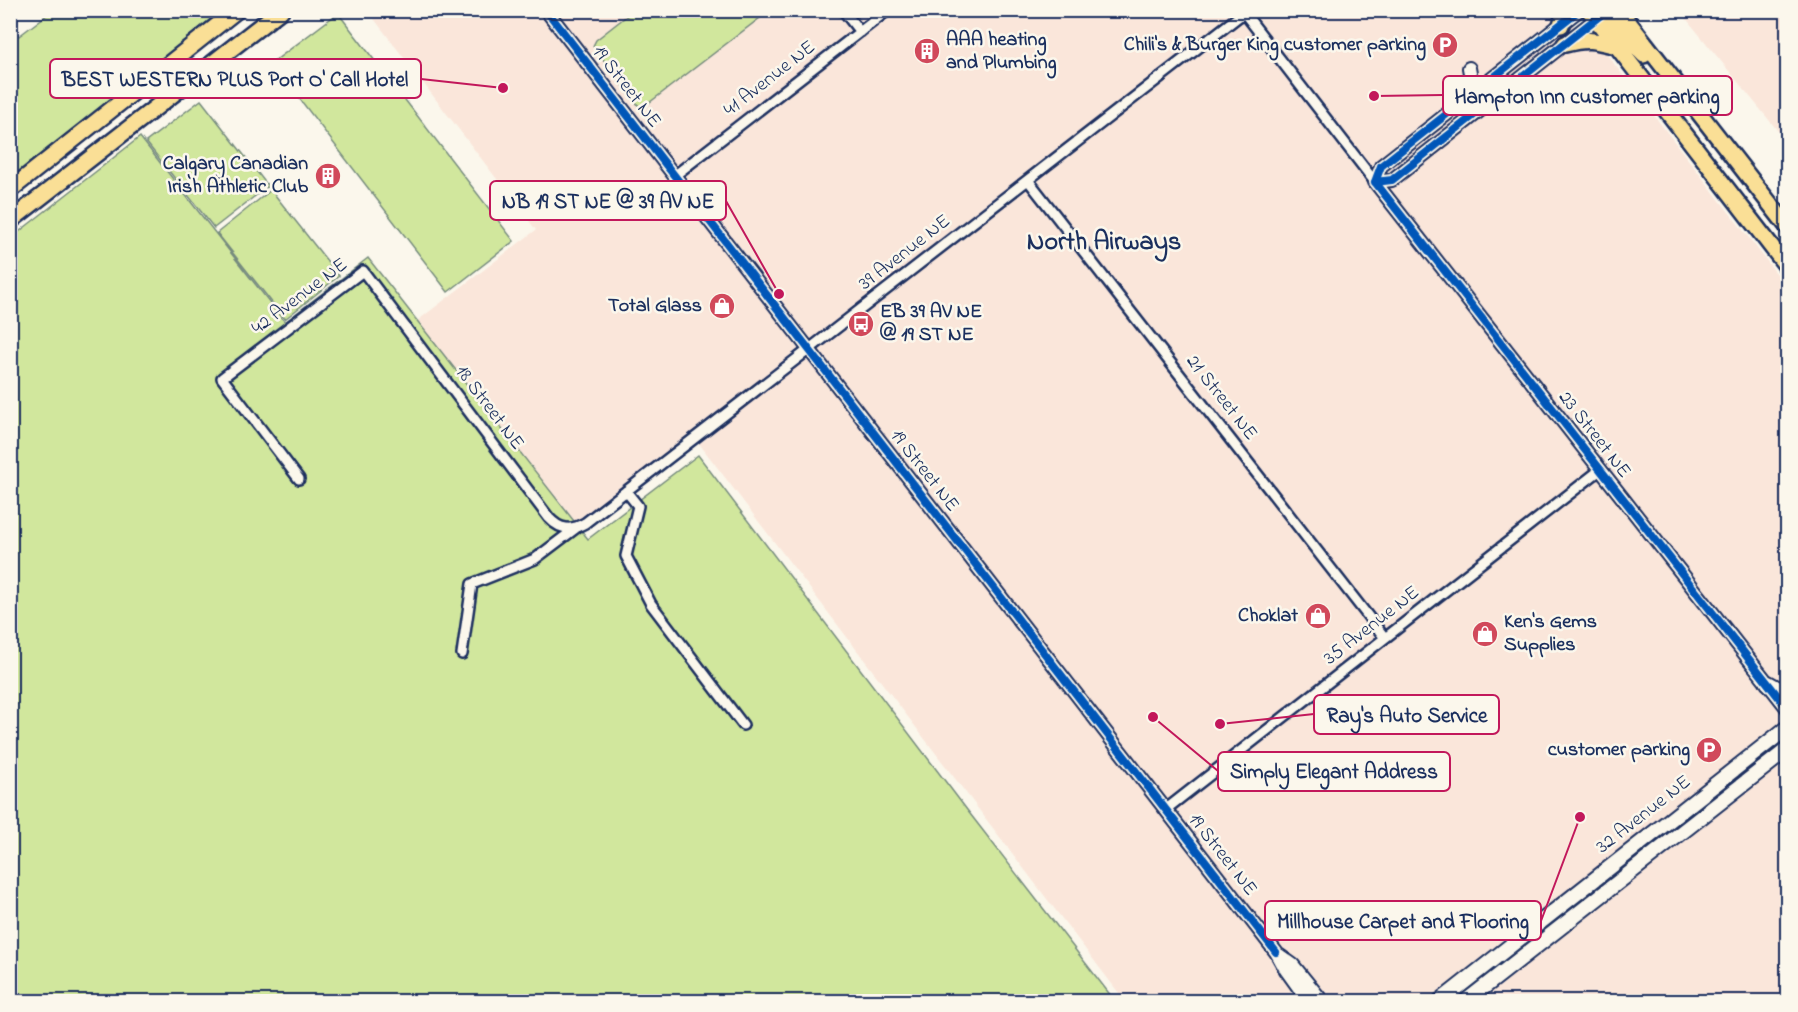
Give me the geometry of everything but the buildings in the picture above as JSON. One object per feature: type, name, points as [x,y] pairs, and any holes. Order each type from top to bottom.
[{"type":"main road","points":[[10,190],[237,10]]},
{"type":"main road","points":[[10,221],[281,10]]},
{"type":"main road","points":[[1635,10],[1637,34]]},
{"type":"main road","points":[[1602,13],[1637,34],[1788,227]]},
{"type":"main road","points":[[1602,13],[1617,46],[1788,268]]},
{"type":"main road","points":[[1602,13],[1690,102]]},
{"type":"main road","points":[[1565,44],[1592,39],[1617,46]]},
{"type":"main road","points":[[1768,683],[1788,694]]},
{"type":"main road","name":"32 Avenue NE","points":[[1439,1002],[1788,727]]},
{"type":"main road","name":"32 Avenue NE","points":[[1465,1002],[1788,749]]},
{"type":"main road","points":[[1764,767],[1788,759]]},
{"type":"street","name":"19 Street NE","points":[[546,10],[1276,952],[1309,1002]]},
{"type":"street","points":[[843,10],[860,32]]},
{"type":"street","name":"41 Avenue NE","points":[[674,176],[888,10]]},
{"type":"street","points":[[1579,10],[1563,18],[1484,87],[1381,166],[1375,182],[1392,180],[1602,13]]},
{"type":"street","name":"39 Avenue NE","points":[[462,654],[472,584],[535,559],[580,526],[1244,11]]},
{"type":"street","name":"23 Street NE","points":[[1244,11],[1788,709]]},
{"type":"street","points":[[1464,102],[1471,82],[1469,68]]},
{"type":"street","points":[[1444,138],[1453,126],[1482,100],[1484,87]]},
{"type":"street","name":"21 Street NE","points":[[1028,180],[1385,638]]},
{"type":"street","name":"42 Avenue NE","points":[[299,479],[222,378],[363,271],[375,287]]},
{"type":"street","name":"18 Street NE","points":[[375,287],[549,518],[564,529],[580,526]]},
{"type":"street","name":"35 Avenue NE","points":[[1166,810],[1600,470]]},
{"type":"street","points":[[626,491],[638,506],[626,556],[651,604],[743,725]]},
{"type":"street","name":"19 Street NE","points":[[1276,952],[1293,965],[1323,1002]]},
{"type":"shaded area","points":[[368,11],[1563,11],[1589,45],[1601,47],[1787,287],[1787,1001],[1125,1001],[691,433],[576,523],[417,321],[536,230]]},
{"type":"shaded area","points":[[1680,11],[1787,11],[1787,142]]},
{"type":"green space","points":[[160,10],[167,12],[220,11],[11,177],[11,24],[19,36],[52,11]]},
{"type":"green space","points":[[633,11],[769,11],[641,109],[593,46],[596,40]]},
{"type":"green space","points":[[338,13],[514,241],[448,292],[272,63]]},
{"type":"green space","points":[[201,100],[268,186],[214,228],[146,142]]},
{"type":"green space","points":[[140,137],[285,322],[368,258],[588,539],[698,455],[1115,1001],[11,1002],[11,238]]},
{"type":"green space","points":[[271,190],[339,276],[285,319],[217,233]]},
{"type":"cycle path","points":[[546,10],[1276,952]]},
{"type":"cycle path","points":[[1375,182],[1381,166],[1579,10]]},
{"type":"cycle path","points":[[1375,182],[1392,180],[1607,10]]},
{"type":"cycle path","points":[[1375,182],[1788,709]]},
{"type":"place","name":"Chili's & Burger King customer parking","points":[[1445,45]]},
{"type":"place","name":"AAA heating and Plumbing","points":[[927,51]]},
{"type":"place","name":"BEST WESTERN PLUS Port O' Call Hotel","points":[[503,88]]},
{"type":"place","name":"Hampton Inn customer parking","points":[[1374,96]]},
{"type":"place","name":"Calgary Canadian Irish Athletic Club","points":[[328,176]]},
{"type":"place","name":"NB 19 ST NE @ 39 AV NE","points":[[779,294]]},
{"type":"place","name":"Total Glass","points":[[722,306]]},
{"type":"place","name":"EB 39 AV NE @ 19 ST NE","points":[[861,324]]},
{"type":"place","name":"Choklat","points":[[1318,616]]},
{"type":"place","name":"Ken's Gems Supplies","points":[[1485,634]]},
{"type":"place","name":"Simply Elegant Address","points":[[1153,717]]},
{"type":"place","name":"Ray's Auto Service","points":[[1220,724]]},
{"type":"place","name":"customer parking","points":[[1709,750]]},
{"type":"place","name":"Millhouse Carpet and Flooring","points":[[1580,817]]},
{"type":"district","name":"North Airways","points":[[1104,243]]}]
